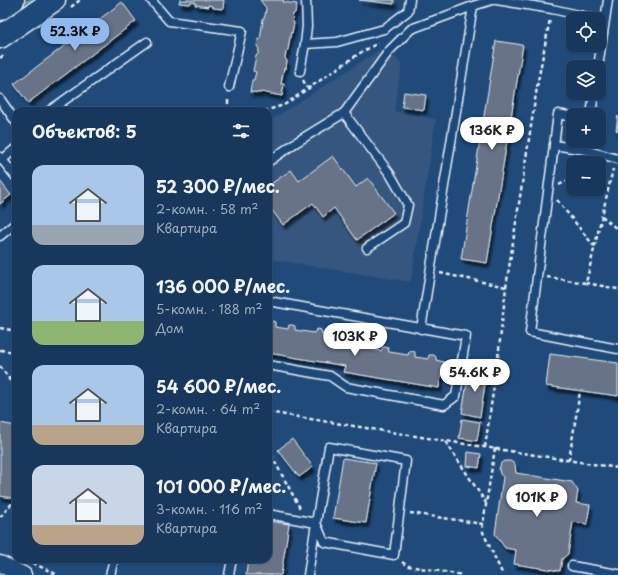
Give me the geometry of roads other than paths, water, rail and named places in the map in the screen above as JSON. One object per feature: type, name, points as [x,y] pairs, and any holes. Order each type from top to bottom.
[{"type":"main road","points":[[0,9],[13,0]]},
{"type":"main road","points":[[0,37],[54,0]]},
{"type":"street","points":[[0,564],[27,569]]},
{"type":"lane","points":[[151,0],[169,21],[242,31],[229,87]]},
{"type":"lane","points":[[300,71],[307,26],[306,0]]},
{"type":"lane","points":[[305,44],[336,42],[384,29],[408,11],[410,0]]},
{"type":"lane","points":[[272,159],[295,143],[344,113],[389,51],[412,29],[492,0]]},
{"type":"lane","points":[[496,0],[566,12]]},
{"type":"lane","points":[[603,12],[608,0]]},
{"type":"lane","points":[[421,329],[473,6]]},
{"type":"lane","points":[[54,107],[147,42]]},
{"type":"lane","points":[[0,99],[12,116]]},
{"type":"lane","points":[[344,113],[390,174],[408,205],[404,224],[367,248]]},
{"type":"lane","points":[[566,116],[558,114],[530,332],[618,350]]},
{"type":"lane","points":[[554,145],[585,150],[617,159]]},
{"type":"lane","points":[[12,151],[1,158],[12,172]]},
{"type":"lane","points":[[0,236],[12,226]]},
{"type":"lane","points":[[272,302],[466,336],[456,396],[444,405],[346,388],[330,376],[272,366]]},
{"type":"lane","points":[[308,575],[316,523],[328,447],[406,461],[394,556],[324,542],[316,523]]},
{"type":"lane","points":[[272,515],[316,523]]},
{"type":"lane","points":[[110,575],[113,563]]},
{"type":"lane","points":[[228,575],[231,563]]},
{"type":"lane","points":[[572,566],[618,574]]}]
